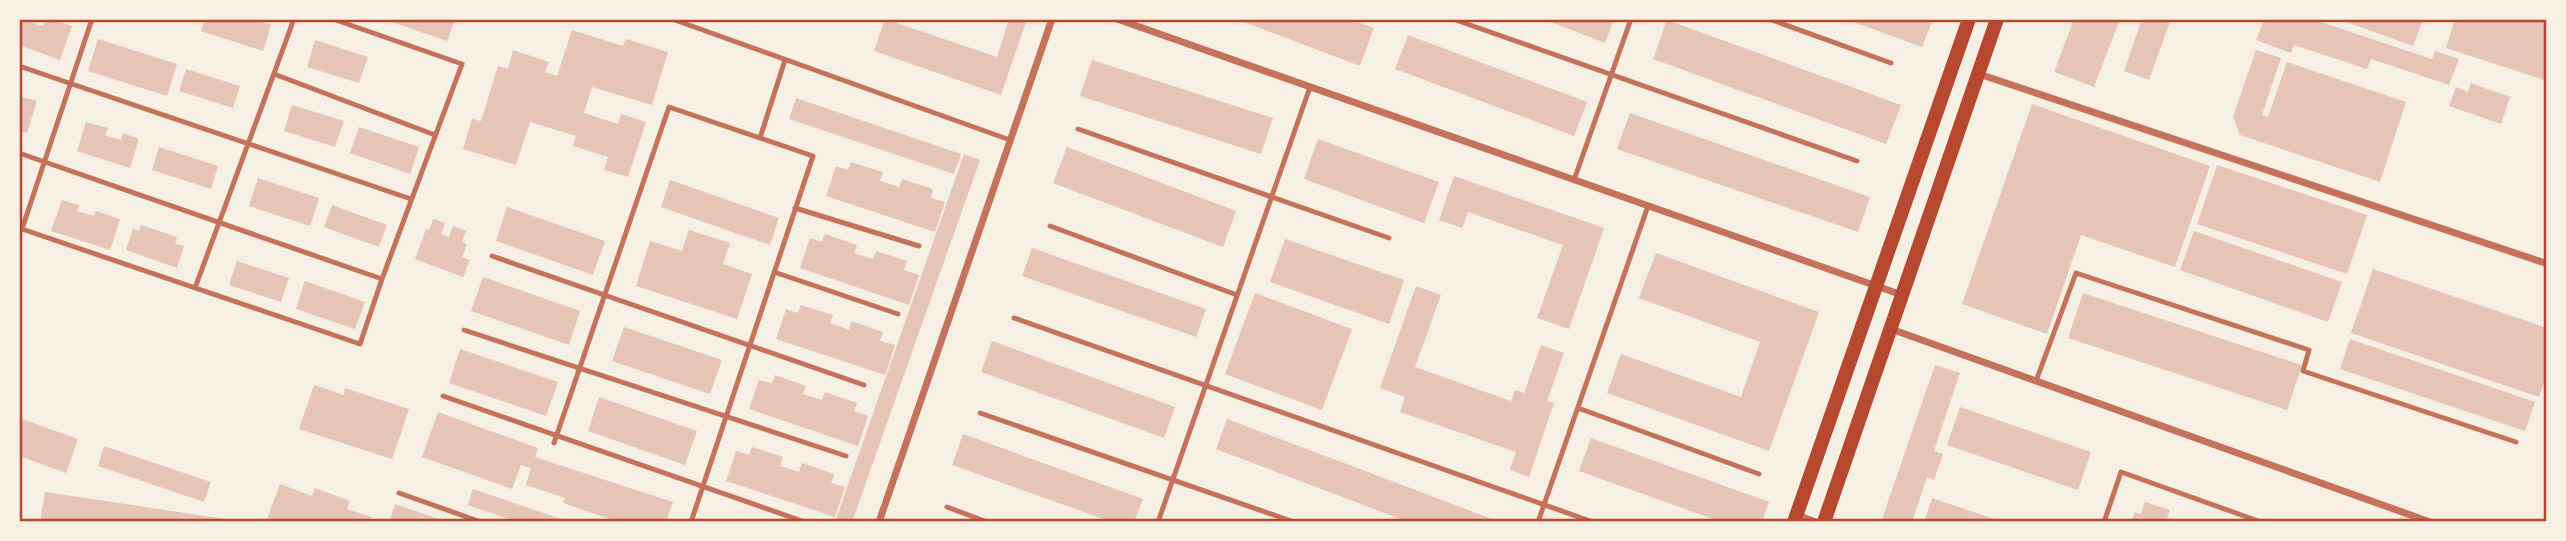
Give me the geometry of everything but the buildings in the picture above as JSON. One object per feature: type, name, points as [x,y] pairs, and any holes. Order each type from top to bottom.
[{"type":"main road","points":[[1796,518],[1969,19]]},
{"type":"main road","points":[[1821,522],[1891,329],[1997,19]]},
{"type":"street","points":[[879,522],[1052,19]]},
{"type":"street","points":[[1117,19],[1902,295]]},
{"type":"street","points":[[1978,74],[2544,263]]},
{"type":"street","points":[[1891,329],[2430,522]]},
{"type":"lane","points":[[92,19],[20,228],[360,344],[462,64],[333,19]]},
{"type":"lane","points":[[195,288],[294,19]]},
{"type":"lane","points":[[672,19],[1010,140]]},
{"type":"lane","points":[[1453,19],[1857,162]]},
{"type":"lane","points":[[1574,180],[1631,19]]},
{"type":"lane","points":[[1769,19],[1891,63]]},
{"type":"lane","points":[[760,138],[785,60]]},
{"type":"lane","points":[[19,65],[411,199]]},
{"type":"lane","points":[[274,74],[435,135]]},
{"type":"lane","points":[[1158,522],[1310,87]]},
{"type":"lane","points":[[554,443],[669,107],[813,156],[691,522]]},
{"type":"lane","points":[[1078,129],[1389,238]]},
{"type":"lane","points":[[19,153],[382,279]]},
{"type":"lane","points":[[1538,522],[1648,206]]},
{"type":"lane","points":[[796,208],[919,246]]},
{"type":"lane","points":[[1050,226],[1237,295]]},
{"type":"lane","points":[[492,256],[864,385]]},
{"type":"lane","points":[[774,272],[898,314]]},
{"type":"lane","points":[[2036,381],[2076,273],[2309,350],[2303,371],[2516,442]]},
{"type":"lane","points":[[1014,318],[1593,522]]},
{"type":"lane","points":[[464,330],[846,456]]},
{"type":"lane","points":[[443,396],[805,522]]},
{"type":"lane","points":[[1578,408],[1759,474]]},
{"type":"lane","points":[[980,414],[1294,522]]},
{"type":"lane","points":[[2104,522],[2121,472],[2261,522]]},
{"type":"lane","points":[[399,493],[481,522]]},
{"type":"lane","points":[[947,508],[987,522]]},
{"type":"lane","points":[[1796,518],[1821,522]]}]
